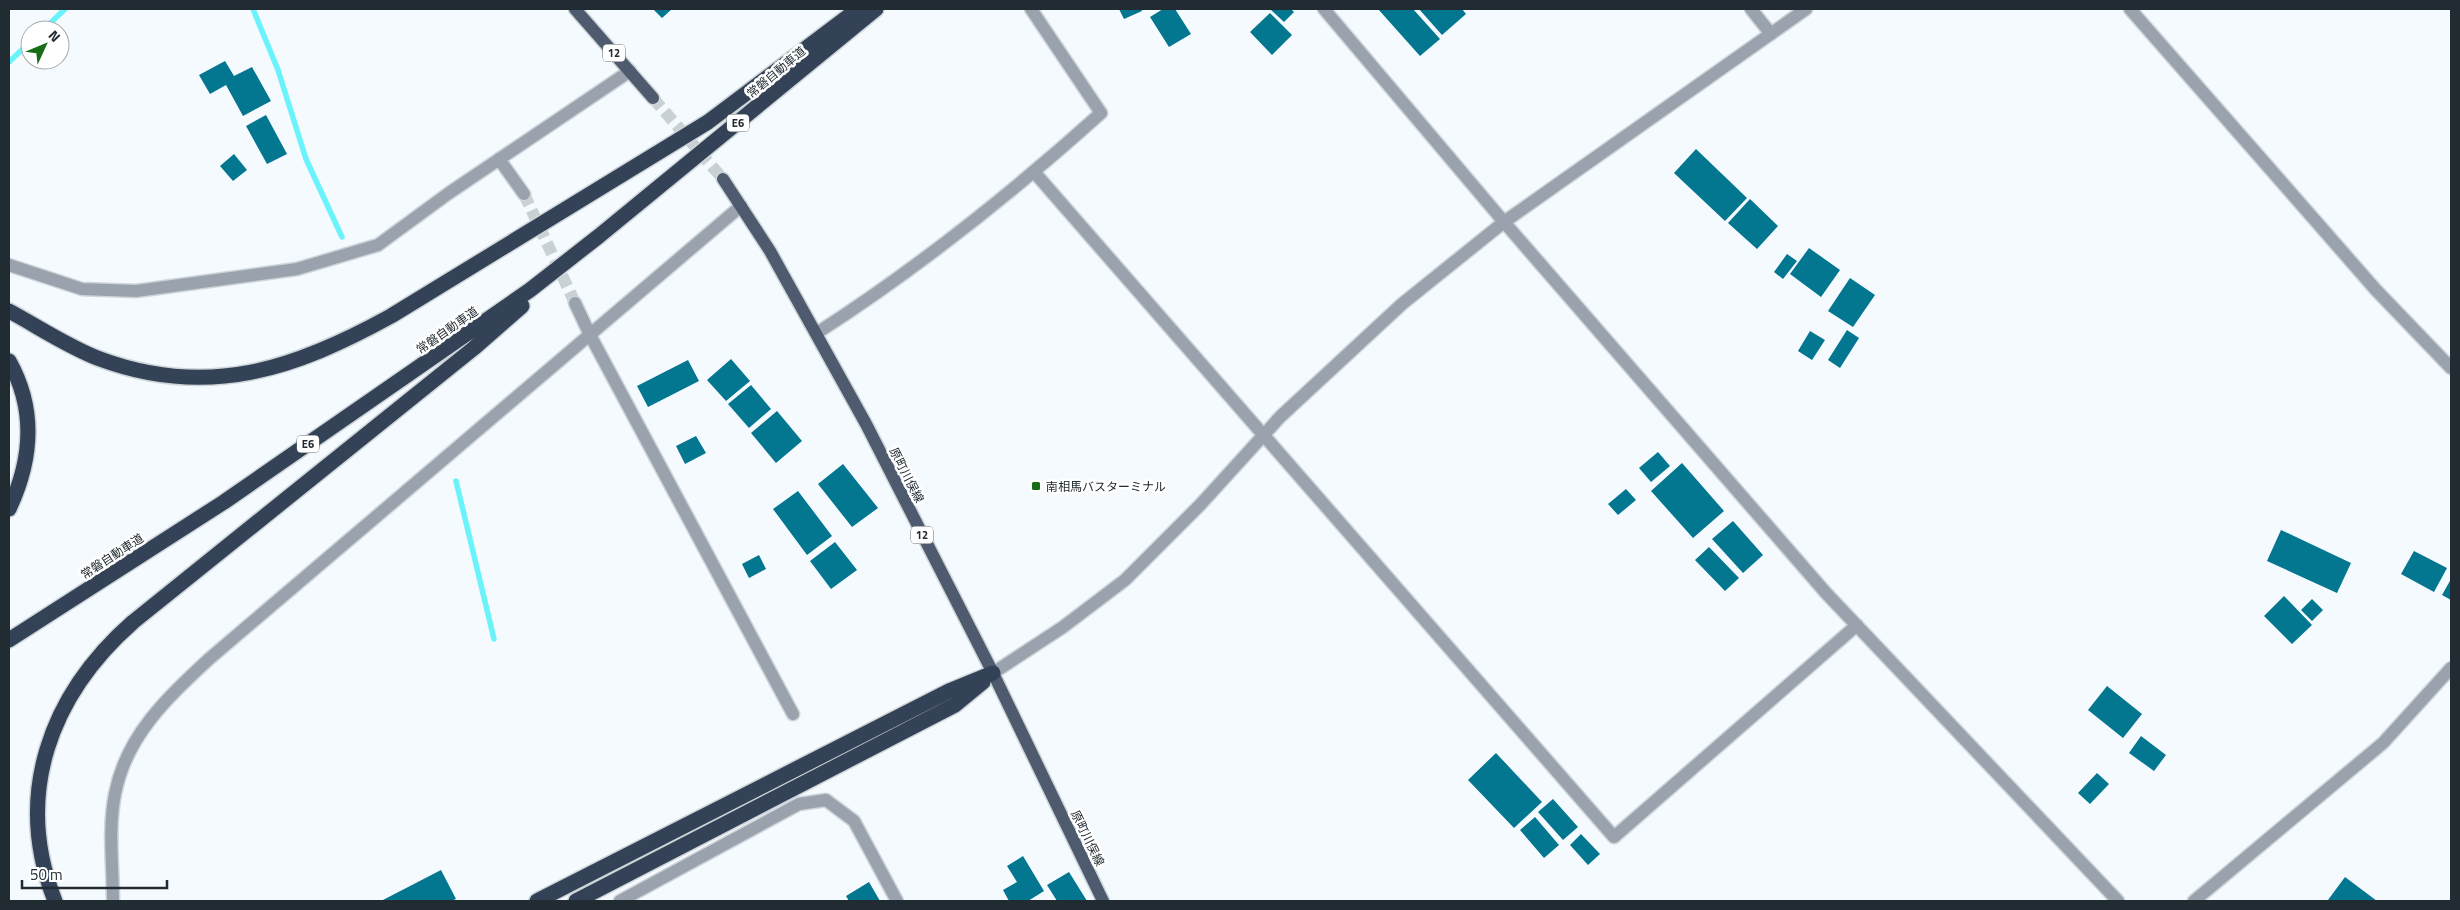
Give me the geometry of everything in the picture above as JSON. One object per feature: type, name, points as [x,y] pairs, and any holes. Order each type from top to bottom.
[{"type":"highway","points":[[9,311],[99,358],[153,373],[178,377],[227,377],[268,370],[298,360],[358,334],[391,316],[642,164],[708,122],[858,9]]},
{"type":"highway","name":"常磐自動車道","points":[[9,640],[224,502],[530,290],[599,236],[876,9]]},
{"type":"highway","points":[[56,901],[44,866],[39,840],[38,790],[48,745],[55,725],[65,704],[89,667],[133,622],[474,348],[599,236]]},
{"type":"highway","points":[[9,361],[17,376],[25,401],[29,427],[26,462],[9,510]]},
{"type":"highway","points":[[537,901],[949,691],[994,673]]},
{"type":"highway","points":[[576,901],[955,705],[994,673]]},
{"type":"main road","name":"12","points":[[575,9],[653,98]]},
{"type":"main road","name":"原町川俣線","points":[[723,179],[770,251],[817,333],[994,673],[1103,901]]},
{"type":"street","points":[[817,333],[882,291],[1035,172],[1101,113],[1031,9]]},
{"type":"street","points":[[1751,9],[1771,34]]},
{"type":"street","points":[[994,673],[1063,627],[1125,580],[1200,505],[1280,417],[1402,304],[1504,222],[1806,9]]},
{"type":"street","points":[[2130,9],[2376,290],[2451,368]]},
{"type":"street","points":[[1330,10],[1504,222],[1820,585],[2118,901]]},
{"type":"street","points":[[9,264],[82,289],[136,291],[296,269],[378,245],[498,159],[630,70]]},
{"type":"street","points":[[498,159],[524,194]]},
{"type":"street","points":[[1035,172],[1614,837],[1857,625]]},
{"type":"street","points":[[113,901],[112,841],[114,795],[126,759],[145,724],[168,697],[209,659],[741,206]]},
{"type":"street","points":[[575,303],[590,335],[793,714]]},
{"type":"street","points":[[2194,901],[2383,743],[2451,668]]},
{"type":"street","points":[[620,901],[799,804],[826,800],[854,821],[897,901]]},
{"type":"building","points":[[653,9],[672,9],[662,18]]},
{"type":"building","points":[[1119,9],[1141,9],[1142,11],[1124,19]]},
{"type":"building","points":[[1163,9],[1175,9],[1191,34],[1169,47],[1150,17]]},
{"type":"building","points":[[1270,9],[1291,9],[1294,12],[1284,22]]},
{"type":"building","points":[[1378,9],[1413,9],[1440,39],[1420,56]]},
{"type":"building","points":[[1419,9],[1462,9],[1466,14],[1442,35]]},
{"type":"building","points":[[1270,13],[1292,35],[1272,55],[1250,32]]},
{"type":"building","points":[[225,61],[234,76],[252,67],[271,101],[243,116],[226,85],[210,94],[199,75]]},
{"type":"building","points":[[266,115],[287,154],[267,164],[246,126]]},
{"type":"building","points":[[1696,149],[1747,198],[1725,221],[1674,173]]},
{"type":"building","points":[[234,154],[247,170],[233,181],[220,166]]},
{"type":"building","points":[[1750,199],[1778,226],[1757,249],[1728,223]]},
{"type":"building","points":[[1809,248],[1840,270],[1821,297],[1790,274]]},
{"type":"building","points":[[1787,254],[1797,261],[1783,279],[1774,272]]},
{"type":"building","points":[[1850,278],[1875,295],[1853,327],[1828,311]]},
{"type":"building","points":[[1847,330],[1859,338],[1840,368],[1828,360]]},
{"type":"building","points":[[1810,331],[1825,340],[1812,360],[1798,351]]},
{"type":"building","points":[[731,359],[750,381],[726,401],[707,380]]},
{"type":"building","points":[[688,360],[699,381],[648,407],[637,386]]},
{"type":"building","points":[[751,385],[771,409],[749,428],[728,404]]},
{"type":"building","points":[[777,411],[802,441],[776,463],[751,433]]},
{"type":"building","points":[[696,436],[706,453],[685,464],[676,446]]},
{"type":"building","points":[[1658,452],[1670,466],[1651,482],[1639,468]]},
{"type":"building","points":[[1682,463],[1724,511],[1693,538],[1651,491]]},
{"type":"building","points":[[843,464],[878,508],[852,527],[818,484]]},
{"type":"building","points":[[1626,489],[1636,500],[1618,515],[1608,504]]},
{"type":"building","points":[[798,491],[832,536],[807,555],[773,509]]},
{"type":"building","points":[[1733,521],[1763,555],[1743,573],[1712,539]]},
{"type":"building","points":[[2281,530],[2351,563],[2337,593],[2267,561]]},
{"type":"building","points":[[835,542],[857,570],[831,589],[810,561]]},
{"type":"building","points":[[1709,547],[1739,578],[1725,591],[1695,560]]},
{"type":"building","points":[[2414,551],[2447,568],[2434,592],[2401,574]]},
{"type":"building","points":[[759,555],[766,569],[749,578],[742,564]]},
{"type":"building","points":[[2451,579],[2451,600],[2442,595]]},
{"type":"building","points":[[2284,596],[2312,625],[2292,644],[2264,616]]},
{"type":"building","points":[[2312,599],[2323,610],[2312,621],[2301,610]]},
{"type":"building","points":[[2107,686],[2142,714],[2123,738],[2088,710]]},
{"type":"building","points":[[2141,736],[2166,755],[2154,771],[2129,753]]},
{"type":"building","points":[[1496,753],[1542,802],[1514,828],[1468,780]]},
{"type":"building","points":[[2097,773],[2109,784],[2090,804],[2078,793]]},
{"type":"building","points":[[1553,799],[1578,827],[1563,840],[1538,812]]},
{"type":"building","points":[[1535,817],[1559,845],[1544,858],[1520,830]]},
{"type":"building","points":[[1581,834],[1600,854],[1588,865],[1570,845]]},
{"type":"building","points":[[1023,856],[1044,891],[1028,901],[1009,901],[1003,890],[1017,882],[1007,866]]},
{"type":"building","points":[[441,870],[456,899],[451,901],[381,901]]},
{"type":"building","points":[[1069,872],[1087,901],[1057,901],[1047,885]]},
{"type":"building","points":[[2345,877],[2377,901],[2328,900]]},
{"type":"building","points":[[869,882],[880,901],[849,901],[846,896]]},
{"type":"waterway","points":[[53,20],[65,9]]},
{"type":"waterway","points":[[253,9],[278,70],[306,159],[342,237]]},
{"type":"waterway","points":[[9,62],[20,52]]},
{"type":"waterway","points":[[456,481],[494,639]]},
{"type":"tunnel","points":[[653,98],[723,179]]},
{"type":"tunnel","points":[[524,194],[575,303]]},
{"type":"place","name":"南相馬バスターミナル","points":[[1036,486]]}]
